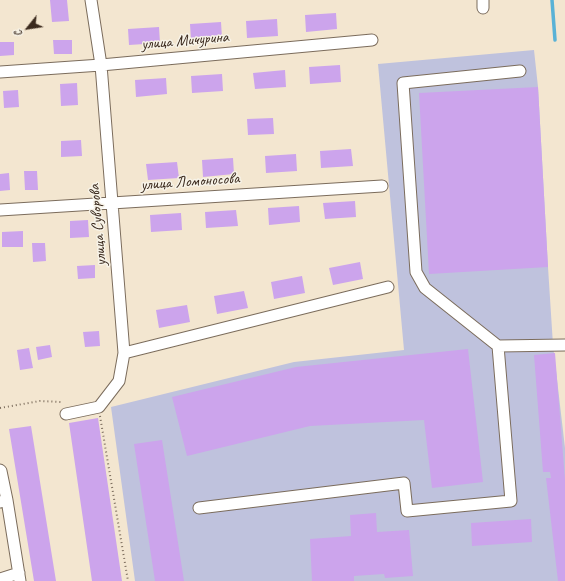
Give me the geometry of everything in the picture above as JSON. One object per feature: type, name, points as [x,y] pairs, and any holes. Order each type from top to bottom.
[{"type":"street","name":"улица Суворова","points":[[91,0],[101,65],[124,353],[119,381],[99,407]]},
{"type":"street","name":"улица Мичурина","points":[[0,72],[101,65],[372,40]]},
{"type":"street","points":[[520,71],[403,83],[416,272],[425,288],[498,346],[565,345]]},
{"type":"street","name":"улица Ломоносова","points":[[0,210],[382,186]]},
{"type":"street","points":[[124,353],[388,287]]},
{"type":"street","points":[[199,508],[404,483],[407,510],[511,501],[498,346]]},
{"type":"street","points":[[66,414],[99,407]]},
{"type":"street","points":[[0,470],[4,501],[20,577],[0,579]]},
{"type":"path","points":[[0,408],[40,402],[61,402],[66,414]]},
{"type":"path","points":[[99,407],[128,581]]},
{"type":"shaded area","points":[[534,50],[538,87],[553,345],[565,448],[565,581],[135,581],[111,407],[294,362],[404,350],[378,64]]},
{"type":"building","points":[[50,0],[67,0],[69,21],[52,22]]},
{"type":"building","points":[[336,13],[337,29],[306,32],[305,15]]},
{"type":"building","points":[[277,19],[278,36],[247,38],[246,21]]},
{"type":"building","points":[[221,22],[222,38],[191,40],[190,24]]},
{"type":"building","points":[[159,27],[160,43],[129,45],[128,29]]},
{"type":"building","points":[[53,40],[72,40],[72,54],[54,54]]},
{"type":"building","points":[[0,42],[14,42],[14,55],[0,56]]},
{"type":"building","points":[[340,65],[341,82],[310,84],[309,67]]},
{"type":"building","points":[[285,70],[286,87],[255,89],[253,73]]},
{"type":"building","points":[[222,74],[223,91],[192,93],[191,76]]},
{"type":"building","points":[[166,78],[167,94],[136,97],[135,80]]},
{"type":"building","points":[[77,83],[78,105],[61,106],[60,84]]},
{"type":"building","points":[[538,87],[548,267],[429,274],[419,93]]},
{"type":"building","points":[[18,90],[19,107],[4,108],[3,91]]},
{"type":"building","points":[[273,118],[274,134],[248,135],[247,119]]},
{"type":"building","points":[[81,140],[82,156],[61,157],[61,141]]},
{"type":"building","points":[[351,149],[353,166],[321,168],[320,151]]},
{"type":"building","points":[[296,154],[297,171],[266,173],[265,156]]},
{"type":"building","points":[[233,158],[234,174],[203,177],[202,160]]},
{"type":"building","points":[[177,162],[179,178],[148,180],[146,164]]},
{"type":"building","points":[[24,171],[37,171],[38,190],[25,190]]},
{"type":"building","points":[[9,173],[10,190],[0,191],[0,174]]},
{"type":"building","points":[[355,201],[356,217],[325,219],[323,203]]},
{"type":"building","points":[[299,206],[300,222],[269,225],[268,208]]},
{"type":"building","points":[[236,210],[238,226],[206,228],[205,212]]},
{"type":"building","points":[[181,213],[182,230],[151,232],[150,215]]},
{"type":"building","points":[[88,220],[89,237],[70,238],[70,221]]},
{"type":"building","points":[[23,231],[23,247],[2,247],[2,232]]},
{"type":"building","points":[[32,243],[45,243],[46,261],[33,262]]},
{"type":"building","points":[[360,262],[363,279],[333,285],[329,268]]},
{"type":"building","points":[[95,265],[95,278],[78,279],[77,266]]},
{"type":"building","points":[[302,276],[305,293],[274,299],[271,282]]},
{"type":"building","points":[[244,291],[248,308],[217,314],[214,296]]},
{"type":"building","points":[[187,305],[190,322],[159,328],[156,310]]},
{"type":"building","points":[[99,331],[100,346],[85,347],[83,332]]},
{"type":"building","points":[[50,345],[52,357],[38,360],[36,347]]},
{"type":"building","points":[[29,348],[33,368],[20,370],[17,350]]},
{"type":"building","points":[[468,349],[483,482],[432,488],[424,420],[310,426],[187,456],[172,397],[296,367]]},
{"type":"building","points":[[555,353],[565,480],[565,581],[558,581],[546,478],[551,478],[550,472],[543,472],[534,355]]},
{"type":"building","points":[[98,418],[122,581],[92,581],[69,423]]},
{"type":"building","points":[[31,426],[56,581],[34,581],[9,429]]},
{"type":"building","points":[[162,440],[184,581],[155,581],[134,444]]},
{"type":"building","points":[[376,513],[377,532],[409,530],[413,576],[385,578],[384,574],[354,576],[354,581],[312,581],[310,539],[351,536],[350,515]]},
{"type":"building","points":[[531,519],[532,542],[472,546],[471,523]]},
{"type":"waterway","points":[[552,0],[555,40]]}]
